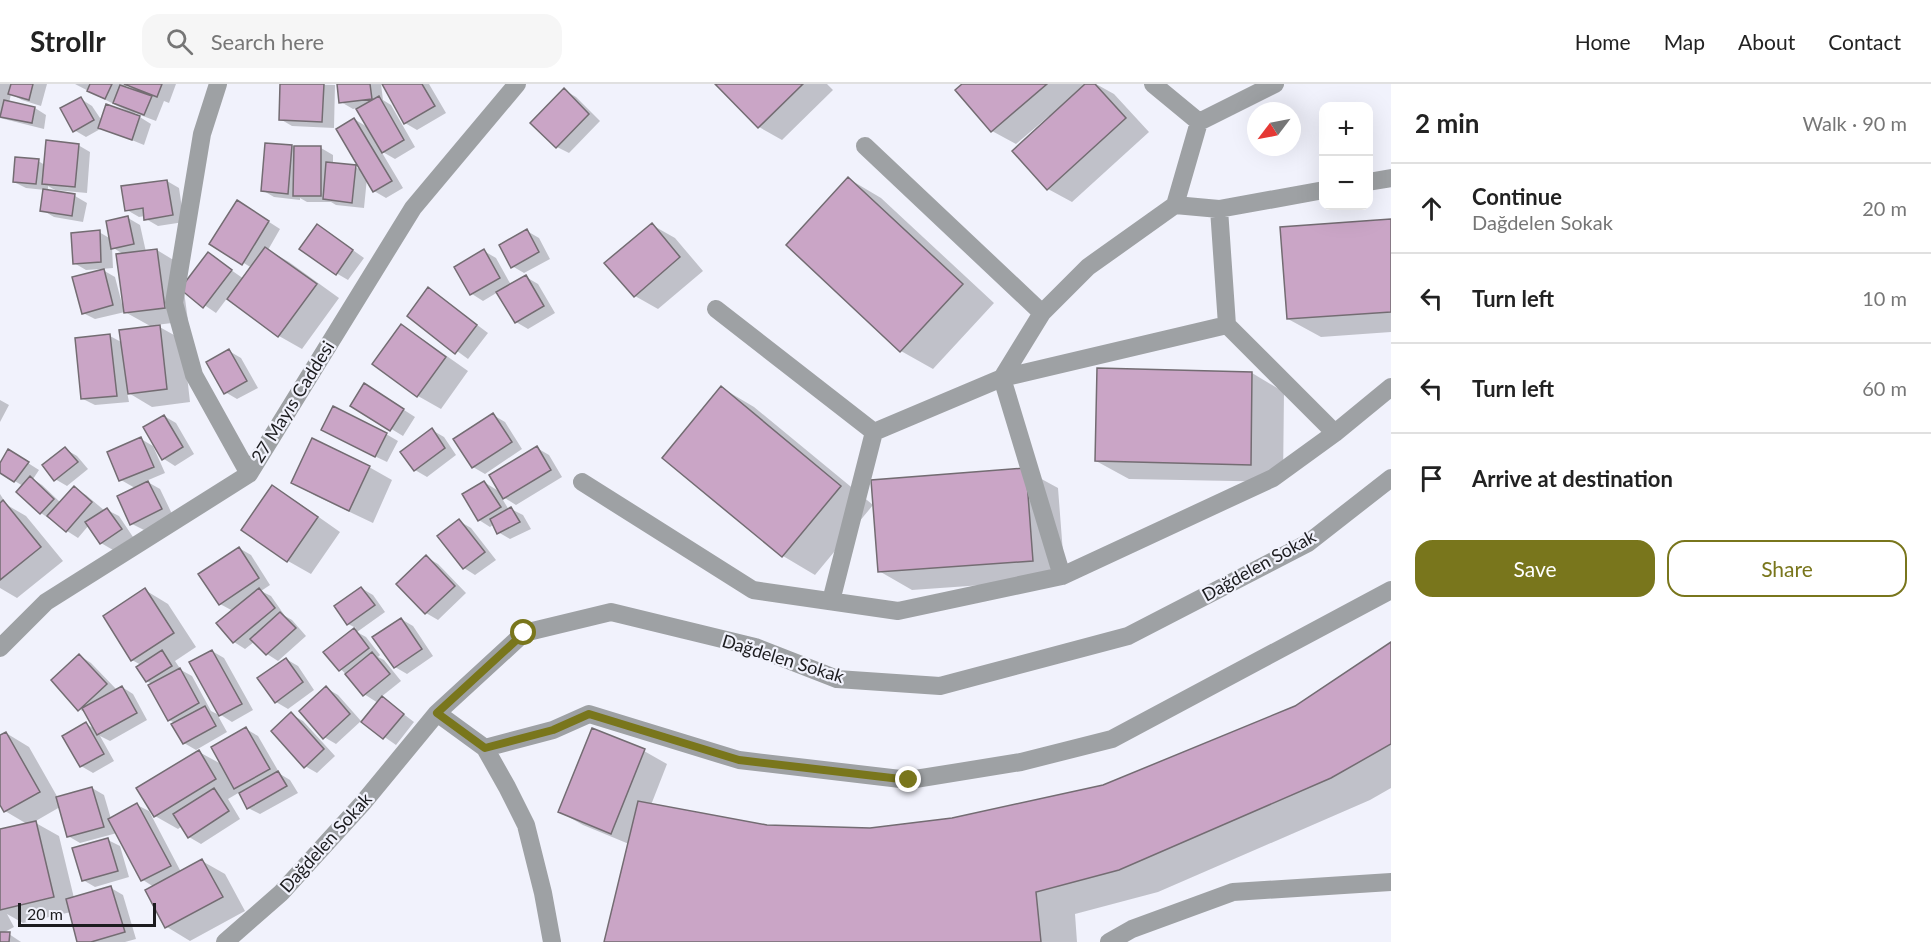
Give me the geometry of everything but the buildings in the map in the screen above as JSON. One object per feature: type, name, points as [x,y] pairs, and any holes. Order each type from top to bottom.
[{"type":"street","points":[[218,84],[202,134],[174,303],[194,375],[249,474]]},
{"type":"street","name":"27 Mayıs Caddesi","points":[[0,648],[46,602],[249,474],[413,208],[517,84]]},
{"type":"street","points":[[1153,84],[1199,122]]},
{"type":"street","points":[[1062,576],[1002,378],[1042,313],[1088,267],[1175,205],[1199,122],[1275,84]]},
{"type":"street","points":[[865,146],[1042,313]]},
{"type":"street","points":[[1373,181],[1391,178]]},
{"type":"street","points":[[1175,205],[1219,209],[1319,191]]},
{"type":"street","points":[[1219,209],[1227,325],[1335,433]]},
{"type":"street","points":[[716,309],[874,432]]},
{"type":"street","points":[[874,432],[1002,378],[1227,325]]},
{"type":"street","points":[[582,482],[753,590],[898,611],[1062,576],[1273,478],[1335,433],[1391,387]]},
{"type":"street","points":[[831,601],[874,432]]},
{"type":"street","name":"Dağdelen Sokak","points":[[225,942],[288,885],[362,804],[437,713],[524,633],[611,612],[755,647],[837,679],[940,686],[1128,636],[1308,543],[1391,478]]},
{"type":"street","points":[[485,748],[553,730],[589,714],[739,760],[909,780],[1021,762],[1112,739],[1391,590]]},
{"type":"street","points":[[437,713],[485,748],[525,825],[543,893],[552,942]]},
{"type":"street","points":[[1109,942],[1132,929],[1233,892],[1391,882]]},
{"type":"route","points":[[524,633],[437,713],[485,748],[553,730],[589,714],[739,760],[909,780]]}]
